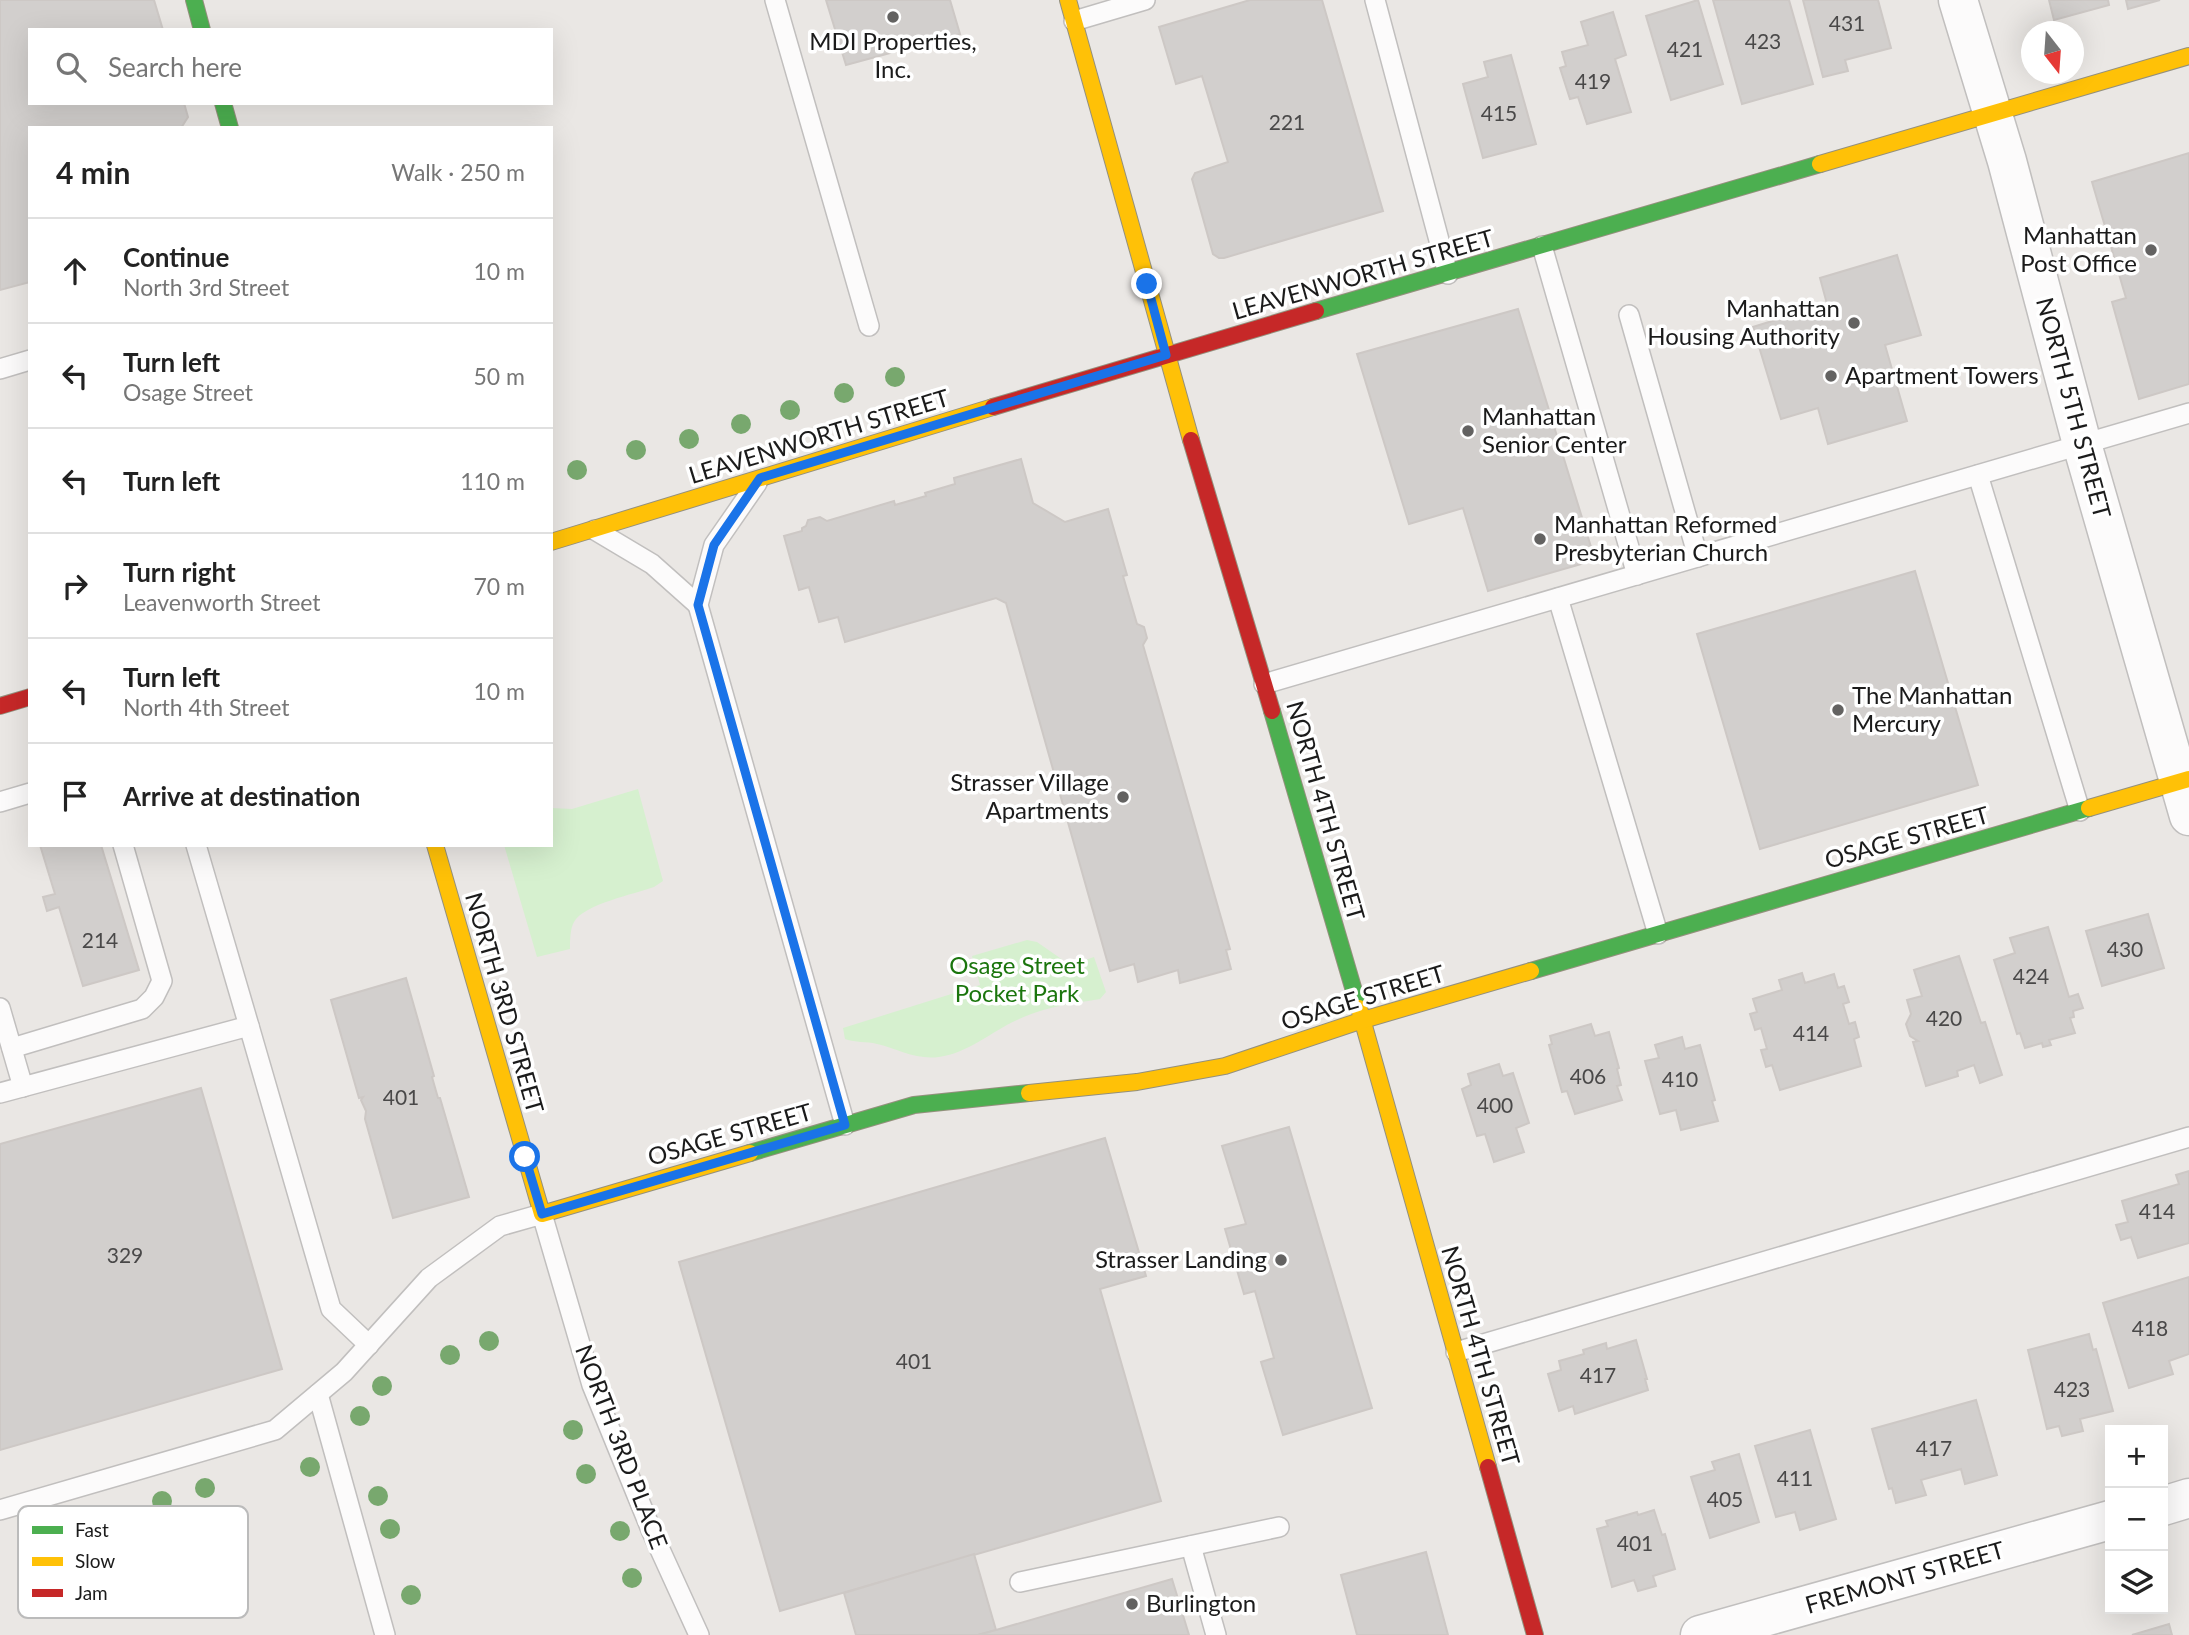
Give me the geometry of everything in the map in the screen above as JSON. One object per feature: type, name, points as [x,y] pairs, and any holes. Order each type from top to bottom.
[{"type":"street","points":[[194,0],[201,28]]},
{"type":"street","name":"NORTH 4TH STREET","points":[[1068,0],[1166,355],[1363,1020],[1535,1635]]},
{"type":"street","name":"NORTH 5TH STREET","points":[[1958,0],[2082,444],[2186,792]]},
{"type":"street","name":"LEAVENWORTH STREET","points":[[553,541],[1166,355],[2189,56]]},
{"type":"street","points":[[224,105],[229,126]]},
{"type":"street","points":[[0,706],[28,698]]},
{"type":"street","name":"OSAGE STREET","points":[[542,1214],[914,1105],[1137,1082],[1225,1066],[1363,1020],[2080,811],[2186,792]]},
{"type":"street","name":"NORTH 3RD STREET","points":[[436,847],[542,1214]]},
{"type":"street","points":[[2168,1505],[2189,1499]]},
{"type":"street","name":"FREMONT STREET","points":[[1700,1635],[2105,1521]]},
{"type":"lane","points":[[775,0],[869,326]]},
{"type":"lane","points":[[1074,21],[1145,0]]},
{"type":"lane","points":[[1375,0],[1447,274]]},
{"type":"lane","points":[[1542,246],[1637,575]]},
{"type":"lane","points":[[1629,315],[1698,557]]},
{"type":"lane","points":[[0,369],[28,361]]},
{"type":"lane","points":[[1264,684],[2189,413]]},
{"type":"lane","points":[[1978,475],[2080,811]]},
{"type":"lane","points":[[760,478],[714,545],[698,605],[845,1125]]},
{"type":"lane","points":[[594,529],[652,564],[698,605]]},
{"type":"lane","points":[[1558,598],[1658,934]]},
{"type":"lane","points":[[0,802],[28,794]]},
{"type":"lane","points":[[12,1048],[142,1009],[154,997],[162,981],[124,847]]},
{"type":"lane","points":[[197,847],[331,1309],[369,1345]]},
{"type":"lane","points":[[0,1008],[23,1087]]},
{"type":"lane","points":[[0,1094],[249,1026]]},
{"type":"lane","points":[[1456,1352],[2189,1137]]},
{"type":"lane","points":[[0,1510],[275,1430],[344,1372],[429,1278],[500,1226],[542,1214]]},
{"type":"lane","name":"NORTH 3RD PLACE","points":[[542,1214],[592,1385],[652,1532],[699,1635]]},
{"type":"lane","points":[[318,1394],[384,1635]]},
{"type":"lane","points":[[1020,1583],[1279,1527]]},
{"type":"lane","points":[[1191,1546],[1216,1635]]},
{"type":"green space","points":[[638,789],[663,881],[654,887],[588,910],[574,922],[570,949],[537,957],[505,847],[553,847],[553,808],[572,809]]},
{"type":"green space","name":"Osage Street Pocket Park","points":[[1027,940],[1037,942],[1070,965],[1094,957],[1106,992],[1100,999],[1037,1012],[1007,1025],[970,1047],[939,1057],[915,1056],[877,1044],[845,1039],[843,1028],[980,985],[972,956]]},
{"type":"building","points":[[0,0],[154,0],[162,28],[28,28],[28,105],[185,105],[188,117],[182,126],[28,126],[28,283],[0,290]]},
{"type":"building","name":"MDI Properties, Inc.","points":[[826,0],[950,0],[960,34],[846,65]]},
{"type":"building","points":[[1250,0],[1322,0],[1383,211],[1219,258],[1213,254],[1192,179],[1195,173],[1228,162],[1202,76],[1176,84],[1159,27]]},
{"type":"building","points":[[1698,0],[1723,84],[1671,100],[1646,16]]},
{"type":"building","points":[[1713,0],[1789,0],[1813,84],[1742,104]]},
{"type":"building","points":[[1803,0],[1878,0],[1891,48],[1845,60],[1848,71],[1823,77]]},
{"type":"building","points":[[2049,0],[2108,0],[2109,5],[2054,20]]},
{"type":"building","points":[[2126,0],[2160,0],[2128,9]]},
{"type":"building","points":[[1613,12],[1626,55],[1615,59],[1631,112],[1587,124],[1578,97],[1570,99],[1560,68],[1566,66],[1562,52],[1588,45],[1581,22]]},
{"type":"building","points":[[1511,55],[1536,144],[1483,158],[1463,84],[1488,77],[1484,62]]},
{"type":"building","name":"Manhattan Post Office","points":[[2189,153],[2189,384],[2139,399],[2112,302],[2126,298],[2092,182]]},
{"type":"building","name":"Apartment Towers","points":[[1897,255],[1921,335],[1885,345],[1907,421],[1828,444],[1818,408],[1781,419],[1753,327],[1827,304],[1820,278]]},
{"type":"building","name":"Manhattan Senior Center","points":[[1518,309],[1595,560],[1488,591],[1463,508],[1409,524],[1357,354]]},
{"type":"building","name":"Strasser Village Apartments","points":[[1021,459],[1033,503],[1065,522],[1108,509],[1127,575],[1123,576],[1137,624],[1144,627],[1147,638],[1143,645],[1230,949],[1226,950],[1231,969],[1180,983],[1178,970],[1138,982],[1134,964],[1110,971],[1006,603],[996,598],[845,642],[838,617],[819,622],[809,587],[799,590],[784,536],[802,531],[808,520],[820,517],[827,521],[894,501],[895,505],[955,484],[954,478]]},
{"type":"building","name":"The Manhattan Mercury","points":[[1915,571],[1978,785],[1760,849],[1697,634]]},
{"type":"building","points":[[41,847],[102,847],[139,970],[83,986],[59,907],[47,911],[43,897],[55,894]]},
{"type":"building","points":[[2148,914],[2164,968],[2102,986],[2086,931]]},
{"type":"building","points":[[2048,927],[2069,997],[2078,994],[2083,1008],[2073,1011],[2074,1017],[2070,1018],[2075,1033],[2049,1040],[2051,1045],[2043,1047],[2042,1043],[2025,1048],[2020,1033],[2017,1034],[1994,960],[2015,953],[2010,938]]},
{"type":"building","points":[[1959,956],[2002,1075],[1980,1083],[1974,1065],[1957,1071],[1958,1076],[1926,1086],[1913,1042],[1918,1041],[1910,1036],[1906,1024],[1911,1014],[1907,1000],[1922,996],[1914,970]]},
{"type":"building","points":[[1802,973],[1805,983],[1834,974],[1838,988],[1844,986],[1849,1002],[1843,1004],[1849,1024],[1855,1022],[1859,1037],[1854,1039],[1861,1066],[1780,1090],[1772,1065],[1766,1067],[1761,1050],[1767,1049],[1761,1028],[1755,1030],[1750,1014],[1757,1012],[1753,999],[1782,990],[1779,980]]},
{"type":"building","points":[[406,978],[438,1098],[469,1197],[393,1218],[365,1119],[366,1111],[361,1100],[363,1097],[359,1098],[331,1000]]},
{"type":"building","points":[[1591,1024],[1595,1036],[1609,1032],[1619,1068],[1617,1069],[1621,1085],[1617,1086],[1622,1100],[1575,1114],[1567,1091],[1562,1092],[1549,1045],[1552,1044],[1550,1036]]},
{"type":"building","points":[[1682,1037],[1685,1049],[1700,1045],[1718,1121],[1681,1130],[1676,1110],[1660,1114],[1645,1061],[1659,1058],[1655,1045]]},
{"type":"building","points":[[1499,1064],[1503,1076],[1513,1073],[1529,1123],[1516,1128],[1524,1152],[1494,1162],[1485,1134],[1477,1136],[1462,1089],[1471,1085],[1468,1074]]},
{"type":"building","points":[[201,1088],[282,1369],[0,1450],[0,1144]]},
{"type":"building","name":"Strasser Landing","points":[[1289,1127],[1372,1408],[1283,1435],[1261,1362],[1274,1358],[1255,1291],[1244,1294],[1225,1229],[1246,1224],[1222,1146]]},
{"type":"building","points":[[1105,1138],[1146,1276],[1100,1289],[1161,1501],[780,1611],[679,1262]]},
{"type":"building","points":[[2189,1171],[2189,1243],[2138,1258],[2131,1237],[2121,1240],[2116,1225],[2128,1222],[2122,1201],[2179,1184],[2176,1175]]},
{"type":"building","points":[[2189,1277],[2189,1354],[2169,1361],[2173,1374],[2129,1388],[2103,1303]]},
{"type":"building","points":[[2089,1334],[2093,1350],[2096,1349],[2113,1411],[2080,1419],[2083,1431],[2062,1436],[2059,1426],[2047,1429],[2028,1350]]},
{"type":"building","points":[[1636,1340],[1648,1390],[1575,1414],[1573,1406],[1559,1411],[1548,1374],[1561,1370],[1559,1361],[1584,1354],[1583,1350],[1606,1343],[1607,1349]]},
{"type":"building","points":[[1976,1400],[1997,1475],[1965,1484],[1961,1469],[1921,1480],[1926,1495],[1896,1503],[1892,1488],[1889,1489],[1872,1429]]},
{"type":"building","points":[[1810,1430],[1836,1519],[1800,1530],[1795,1512],[1776,1517],[1755,1446]]},
{"type":"building","points":[[1739,1454],[1759,1522],[1710,1538],[1691,1477],[1715,1470],[1712,1462]]},
{"type":"building","points":[[1654,1510],[1662,1535],[1665,1534],[1675,1569],[1653,1576],[1656,1586],[1638,1591],[1634,1580],[1612,1587],[1597,1529],[1608,1526],[1606,1521]]},
{"type":"building","points":[[1426,1552],[1448,1635],[1357,1635],[1341,1575]]},
{"type":"building","points":[[974,1554],[996,1630],[978,1635],[856,1635],[844,1593]]},
{"type":"building","name":"Burlington","points":[[1172,1579],[1189,1635],[978,1635],[996,1630]]},
{"type":"building","points":[[2169,1624],[2172,1635],[2132,1635]]},
{"type":"traffic: fast","points":[[194,0],[201,28]]},
{"type":"traffic: fast","points":[[224,105],[229,126]]},
{"type":"traffic: fast","points":[[1316,311],[1820,164]]},
{"type":"traffic: fast","points":[[1272,711],[1359,1008]]},
{"type":"traffic: fast","points":[[1531,971],[2089,808]]},
{"type":"traffic: fast","points":[[750,1153],[914,1105],[1029,1093]]},
{"type":"traffic: slow","points":[[1068,0],[1191,440]]},
{"type":"traffic: slow","points":[[1820,164],[2189,56]]},
{"type":"traffic: slow","points":[[553,541],[993,407]]},
{"type":"traffic: slow","points":[[2089,808],[2189,779]]},
{"type":"traffic: slow","points":[[436,847],[542,1214],[750,1153]]},
{"type":"traffic: slow","points":[[1029,1093],[1137,1082],[1225,1066],[1363,1020],[1531,971]]},
{"type":"traffic: slow","points":[[1359,1008],[1488,1467]]},
{"type":"traffic: jam","points":[[993,407],[1316,311]]},
{"type":"traffic: jam","points":[[1191,440],[1272,711]]},
{"type":"traffic: jam","points":[[0,706],[28,698]]},
{"type":"traffic: jam","points":[[1488,1467],[1535,1635]]},
{"type":"place","name":"MDI Properties, Inc.","points":[[893,17]]},
{"type":"place","name":"Manhattan Post Office","points":[[2151,250]]},
{"type":"place","name":"Manhattan Housing Authority","points":[[1854,323]]},
{"type":"place","name":"Apartment Towers","points":[[1831,376]]},
{"type":"place","name":"Manhattan Senior Center","points":[[1468,431]]},
{"type":"place","name":"Manhattan Reformed Presbyterian Church","points":[[1540,539]]},
{"type":"place","name":"The Manhattan Mercury","points":[[1838,710]]},
{"type":"place","name":"Strasser Village Apartments","points":[[1123,797]]},
{"type":"place","name":"Strasser Landing","points":[[1281,1260]]},
{"type":"place","name":"Burlington","points":[[1132,1604]]},
{"type":"route","points":[[525,1157],[542,1214],[845,1125],[698,605],[714,545],[760,478],[1166,355],[1147,284]]}]
